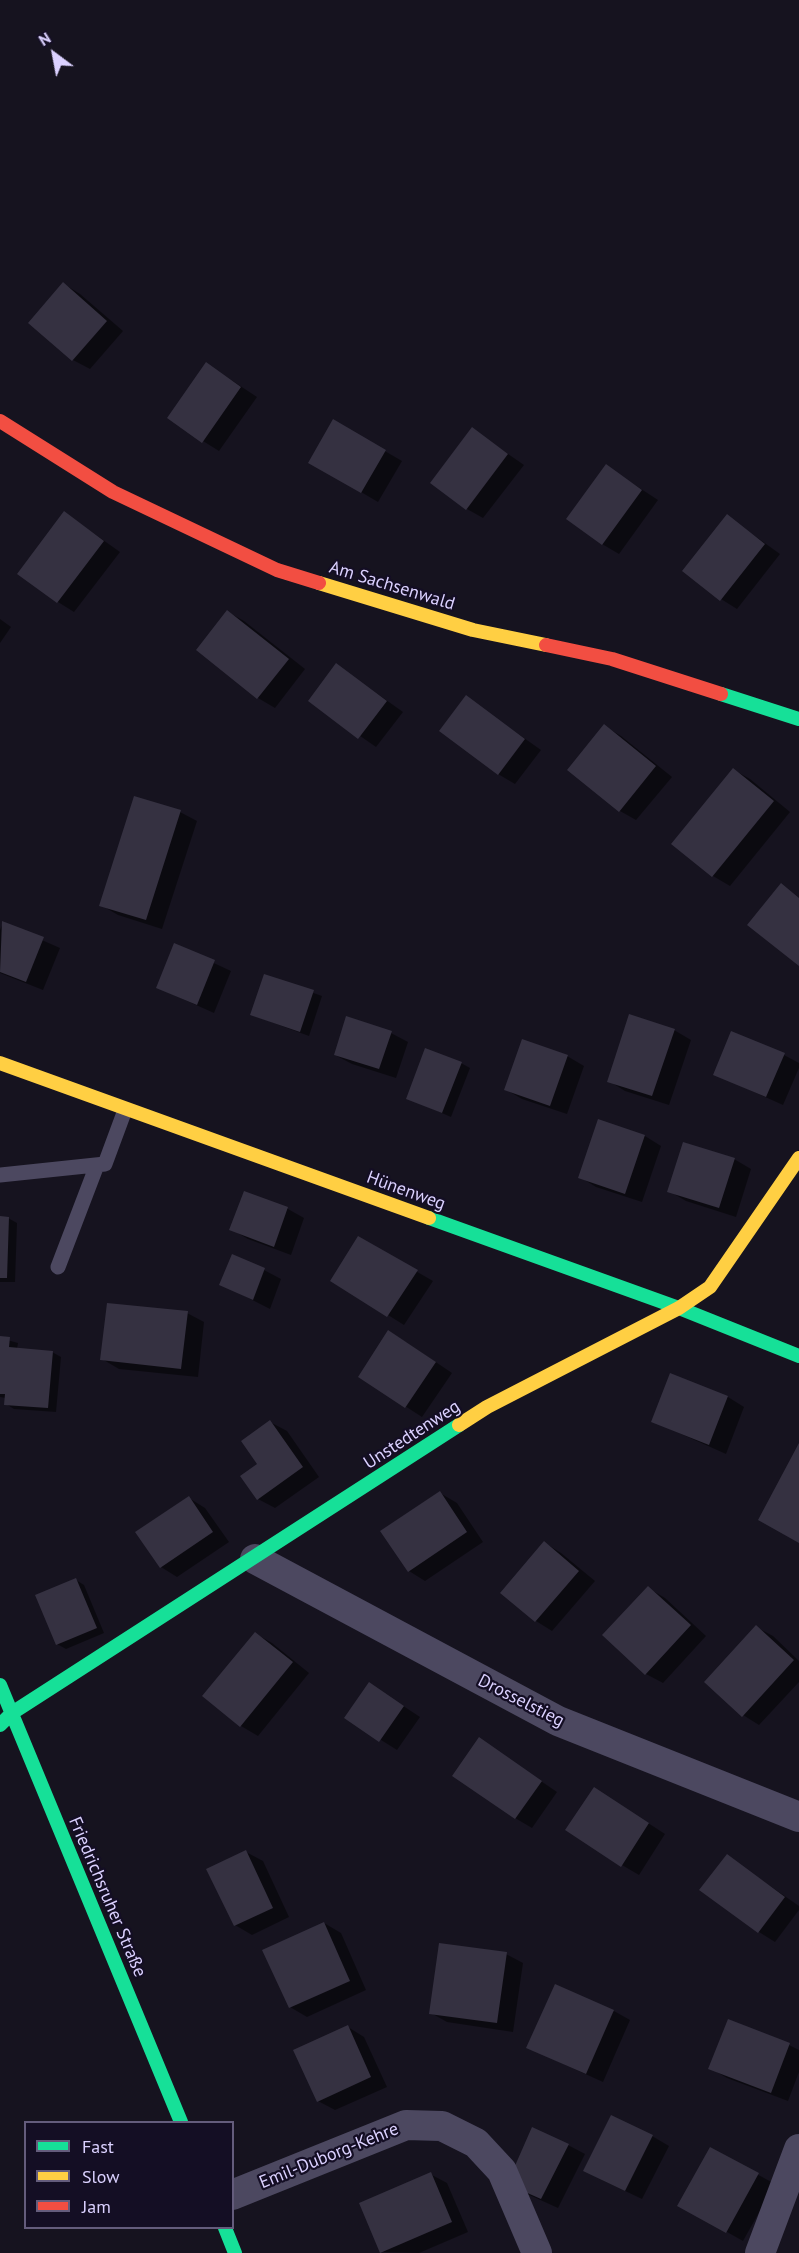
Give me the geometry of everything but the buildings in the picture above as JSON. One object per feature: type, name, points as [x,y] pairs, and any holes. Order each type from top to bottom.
[{"type":"street","name":"Am Sachsenwald","points":[[0,421],[113,492],[277,570],[473,630],[612,659],[799,719]]},
{"type":"street","name":"Hünenweg","points":[[0,1063],[679,1308],[799,1356]]},
{"type":"street","name":"Unstedtenweg","points":[[0,1725],[12,1713],[255,1559],[487,1407],[679,1308],[710,1287],[799,1158]]},
{"type":"street","name":"Drosselstieg","points":[[255,1559],[558,1721],[799,1816]]},
{"type":"street","name":"Friedrichsruher Straße","points":[[0,1685],[181,2121]]},
{"type":"street","name":"Emil-Duborg-Kehre","points":[[234,2194],[406,2125],[442,2126],[476,2143],[502,2171],[537,2253]]},
{"type":"street","points":[[760,2253],[799,2149]]},
{"type":"street","points":[[225,2229],[235,2253]]},
{"type":"lane","points":[[0,1175],[105,1164],[125,1110]]},
{"type":"lane","points":[[58,1267],[98,1164]]},
{"type":"traffic: fast","points":[[721,694],[799,719]]},
{"type":"traffic: fast","points":[[429,1218],[679,1308],[799,1356]]},
{"type":"traffic: fast","points":[[0,1725],[12,1713],[459,1425]]},
{"type":"traffic: fast","points":[[0,1685],[181,2121]]},
{"type":"traffic: fast","points":[[225,2229],[235,2253]]},
{"type":"traffic: slow","points":[[319,583],[473,630],[546,645]]},
{"type":"traffic: slow","points":[[0,1063],[429,1218]]},
{"type":"traffic: slow","points":[[459,1425],[487,1407],[679,1308],[710,1287],[799,1158]]},
{"type":"traffic: jam","points":[[0,421],[113,492],[277,570],[319,583]]},
{"type":"traffic: jam","points":[[546,645],[612,659],[721,694]]}]
